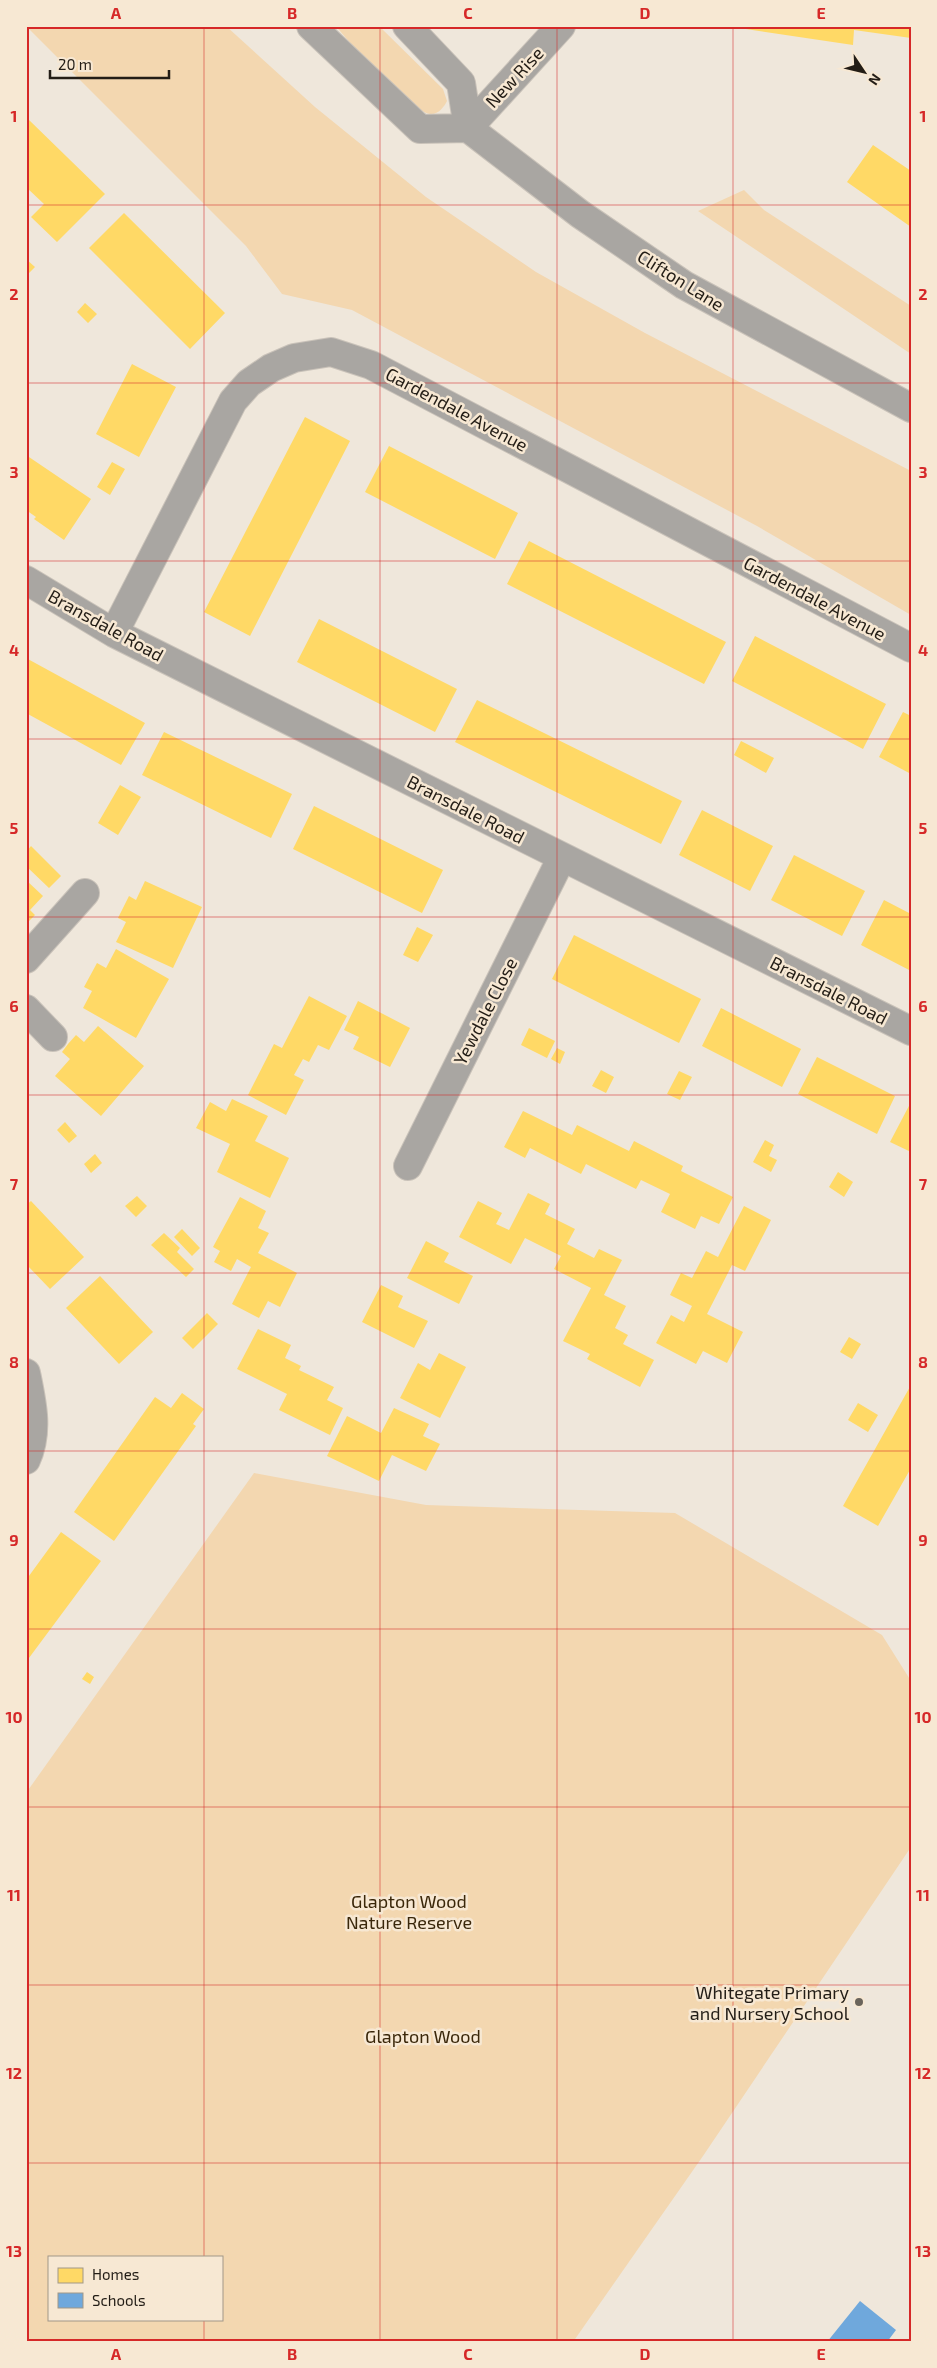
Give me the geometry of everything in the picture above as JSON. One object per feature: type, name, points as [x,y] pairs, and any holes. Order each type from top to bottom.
[{"type":"street","points":[[311,26],[420,128],[468,128],[461,83],[407,26]]},
{"type":"street","name":"New Rise","points":[[468,128],[561,26]]},
{"type":"street","name":"Clifton Lane","points":[[468,128],[580,214],[684,284],[911,408]]},
{"type":"street","name":"Gardendale Avenue","points":[[114,633],[233,402],[249,382],[271,368],[294,358],[331,352],[372,365],[911,648]]},
{"type":"street","name":"Bransdale Road","points":[[26,580],[114,633],[911,1031]]},
{"type":"street","name":"Yewdale Close","points":[[408,1166],[562,857]]},
{"type":"street","points":[[26,959],[85,893]]},
{"type":"street","points":[[26,1009],[53,1037]]},
{"type":"street","points":[[26,1373],[34,1411],[31,1450],[26,1460]]},
{"type":"green space","points":[[26,26],[226,26],[315,107],[426,197],[536,272],[645,333],[911,471],[911,615],[757,526],[352,310],[282,294],[246,246]]},
{"type":"green space","points":[[336,26],[379,26],[443,89],[447,101],[444,106],[433,114],[421,110],[395,89],[366,61]]},
{"type":"green space","points":[[744,190],[764,210],[911,306],[911,354],[698,211]]},
{"type":"green space","name":"Glapton Wood","points":[[254,1473],[426,1505],[675,1513],[882,1635],[911,1681],[911,1847],[703,2156],[573,2342],[26,2342],[26,1793]]},
{"type":"building: Homes","points":[[726,26],[911,26],[911,38],[854,30],[853,45]]},
{"type":"building: Homes","points":[[28,119],[105,194],[57,242],[31,217],[44,204],[26,187],[26,121]]},
{"type":"building: Homes","points":[[873,145],[911,171],[911,227],[847,182]]},
{"type":"building: Homes","points":[[124,213],[225,313],[190,349],[89,248]]},
{"type":"building: Homes","points":[[26,259],[35,267],[26,276]]},
{"type":"building: Homes","points":[[85,303],[97,314],[88,323],[77,312]]},
{"type":"building: Homes","points":[[132,364],[176,387],[139,457],[96,434]]},
{"type":"building: Homes","points":[[305,417],[350,441],[250,636],[204,612]]},
{"type":"building: Homes","points":[[389,446],[518,513],[495,559],[365,492]]},
{"type":"building: Homes","points":[[26,455],[91,499],[64,540],[34,519],[36,517],[26,510]]},
{"type":"building: Homes","points":[[112,462],[125,469],[110,495],[97,487]]},
{"type":"building: Homes","points":[[529,541],[726,642],[704,684],[507,584]]},
{"type":"building: Homes","points":[[319,619],[457,689],[435,732],[297,662]]},
{"type":"building: Homes","points":[[755,636],[886,704],[863,749],[732,681]]},
{"type":"building: Homes","points":[[26,658],[145,723],[121,765],[26,713]]},
{"type":"building: Homes","points":[[477,700],[682,801],[661,844],[455,742]]},
{"type":"building: Homes","points":[[903,712],[911,716],[911,774],[879,757]]},
{"type":"building: Homes","points":[[164,732],[292,794],[271,838],[142,775]]},
{"type":"building: Homes","points":[[741,741],[774,758],[766,773],[734,755]]},
{"type":"building: Homes","points":[[120,785],[141,797],[118,835],[98,823]]},
{"type":"building: Homes","points":[[314,806],[443,870],[422,913],[293,849]]},
{"type":"building: Homes","points":[[702,810],[773,846],[750,891],[679,855]]},
{"type":"building: Homes","points":[[31,846],[61,876],[49,888],[26,866],[26,852]]},
{"type":"building: Homes","points":[[794,855],[865,891],[842,936],[771,900]]},
{"type":"building: Homes","points":[[26,880],[43,896],[30,910],[35,915],[26,924]]},
{"type":"building: Homes","points":[[145,881],[202,907],[173,968],[116,942],[126,922],[118,918],[129,896],[136,900]]},
{"type":"building: Homes","points":[[884,900],[911,914],[911,971],[861,945]]},
{"type":"building: Homes","points":[[417,927],[433,935],[418,962],[403,955]]},
{"type":"building: Homes","points":[[574,935],[701,999],[679,1043],[552,979]]},
{"type":"building: Homes","points":[[116,949],[169,979],[136,1038],[83,1008],[92,991],[84,987],[97,963],[106,968]]},
{"type":"building: Homes","points":[[309,996],[347,1016],[329,1050],[318,1045],[309,1062],[303,1059],[294,1075],[304,1080],[286,1115],[248,1095],[274,1044],[282,1048]]},
{"type":"building: Homes","points":[[358,1001],[410,1028],[390,1067],[353,1049],[359,1037],[344,1030]]},
{"type":"building: Homes","points":[[721,1008],[801,1049],[782,1087],[702,1046]]},
{"type":"building: Homes","points":[[98,1026],[144,1066],[101,1116],[55,1076],[70,1059],[62,1052],[68,1044],[76,1035],[84,1042]]},
{"type":"building: Homes","points":[[529,1028],[555,1041],[547,1058],[521,1045]]},
{"type":"building: Homes","points":[[557,1048],[565,1052],[560,1064],[551,1059]]},
{"type":"building: Homes","points":[[817,1057],[895,1096],[877,1134],[798,1094]]},
{"type":"building: Homes","points":[[601,1070],[614,1077],[606,1093],[592,1086]]},
{"type":"building: Homes","points":[[679,1071],[692,1077],[680,1100],[667,1094]]},
{"type":"building: Homes","points":[[232,1099],[268,1116],[255,1141],[289,1158],[270,1198],[217,1172],[230,1144],[196,1128],[210,1102],[226,1111]]},
{"type":"building: Homes","points":[[911,1102],[911,1152],[890,1142]]},
{"type":"building: Homes","points":[[523,1111],[572,1135],[577,1125],[629,1151],[634,1141],[683,1166],[681,1171],[733,1197],[719,1224],[701,1216],[695,1229],[661,1212],[670,1194],[641,1180],[636,1189],[586,1164],[581,1174],[530,1148],[525,1158],[504,1147]]},
{"type":"building: Homes","points":[[65,1122],[77,1136],[69,1143],[57,1130]]},
{"type":"building: Homes","points":[[765,1140],[774,1145],[769,1156],[777,1160],[771,1172],[753,1162]]},
{"type":"building: Homes","points":[[95,1154],[102,1163],[91,1173],[84,1164]]},
{"type":"building: Homes","points":[[838,1172],[853,1182],[844,1197],[829,1187]]},
{"type":"building: Homes","points":[[528,1193],[550,1204],[545,1214],[575,1229],[567,1244],[594,1258],[599,1249],[622,1260],[604,1295],[626,1306],[615,1328],[628,1335],[623,1344],[654,1360],[640,1387],[587,1359],[590,1354],[563,1341],[591,1288],[554,1269],[561,1256],[525,1238],[511,1264],[459,1237],[478,1201],[502,1213],[496,1224],[509,1230]]},
{"type":"building: Homes","points":[[137,1196],[147,1206],[136,1217],[125,1206]]},
{"type":"building: Homes","points":[[240,1197],[266,1211],[258,1228],[269,1233],[258,1253],[297,1273],[280,1307],[268,1301],[259,1318],[232,1304],[251,1267],[237,1259],[231,1271],[214,1262],[220,1251],[213,1247]]},
{"type":"building: Homes","points":[[31,1201],[84,1257],[50,1289],[26,1264],[26,1205]]},
{"type":"building: Homes","points":[[744,1206],[771,1220],[745,1271],[732,1265],[707,1314],[743,1332],[727,1363],[703,1351],[696,1364],[656,1343],[671,1315],[684,1322],[692,1306],[670,1295],[681,1273],[692,1278],[706,1251],[718,1257]]},
{"type":"building: Homes","points":[[182,1229],[200,1248],[192,1256],[174,1237]]},
{"type":"building: Homes","points":[[164,1233],[180,1248],[177,1252],[194,1269],[186,1277],[151,1245]]},
{"type":"building: Homes","points":[[426,1241],[449,1253],[444,1262],[473,1276],[459,1304],[407,1278]]},
{"type":"building: Homes","points":[[100,1276],[153,1332],[119,1364],[66,1308]]},
{"type":"building: Homes","points":[[381,1285],[403,1296],[398,1307],[428,1321],[414,1348],[362,1322]]},
{"type":"building: Homes","points":[[207,1313],[218,1324],[193,1349],[182,1338]]},
{"type":"building: Homes","points":[[258,1329],[291,1345],[285,1358],[301,1366],[299,1370],[334,1387],[327,1400],[343,1408],[330,1435],[279,1410],[287,1394],[237,1369]]},
{"type":"building: Homes","points":[[849,1337],[861,1344],[852,1359],[840,1352]]},
{"type":"building: Homes","points":[[439,1353],[466,1367],[440,1418],[400,1398],[418,1363],[430,1370]]},
{"type":"building: Homes","points":[[911,1385],[911,1468],[878,1526],[843,1506]]},
{"type":"building: Homes","points":[[182,1393],[204,1409],[193,1424],[196,1426],[114,1541],[74,1512],[155,1397],[171,1408]]},
{"type":"building: Homes","points":[[858,1403],[878,1415],[868,1432],[848,1420]]},
{"type":"building: Homes","points":[[394,1408],[429,1424],[423,1436],[440,1444],[426,1471],[392,1455],[379,1481],[327,1456],[347,1416],[381,1433]]},
{"type":"building: Homes","points":[[61,1532],[101,1561],[26,1662],[26,1580]]},
{"type":"building: Homes","points":[[87,1672],[94,1677],[90,1684],[82,1679]]},
{"type":"building: Schools","points":[[860,2301],[896,2330],[887,2342],[827,2342]]},
{"type":"place","name":"Whitegate Primary and Nursery School","points":[[859,2002]]},
{"type":"park label","name":"Glapton Wood Nature Reserve","points":[[409,1911]]}]
